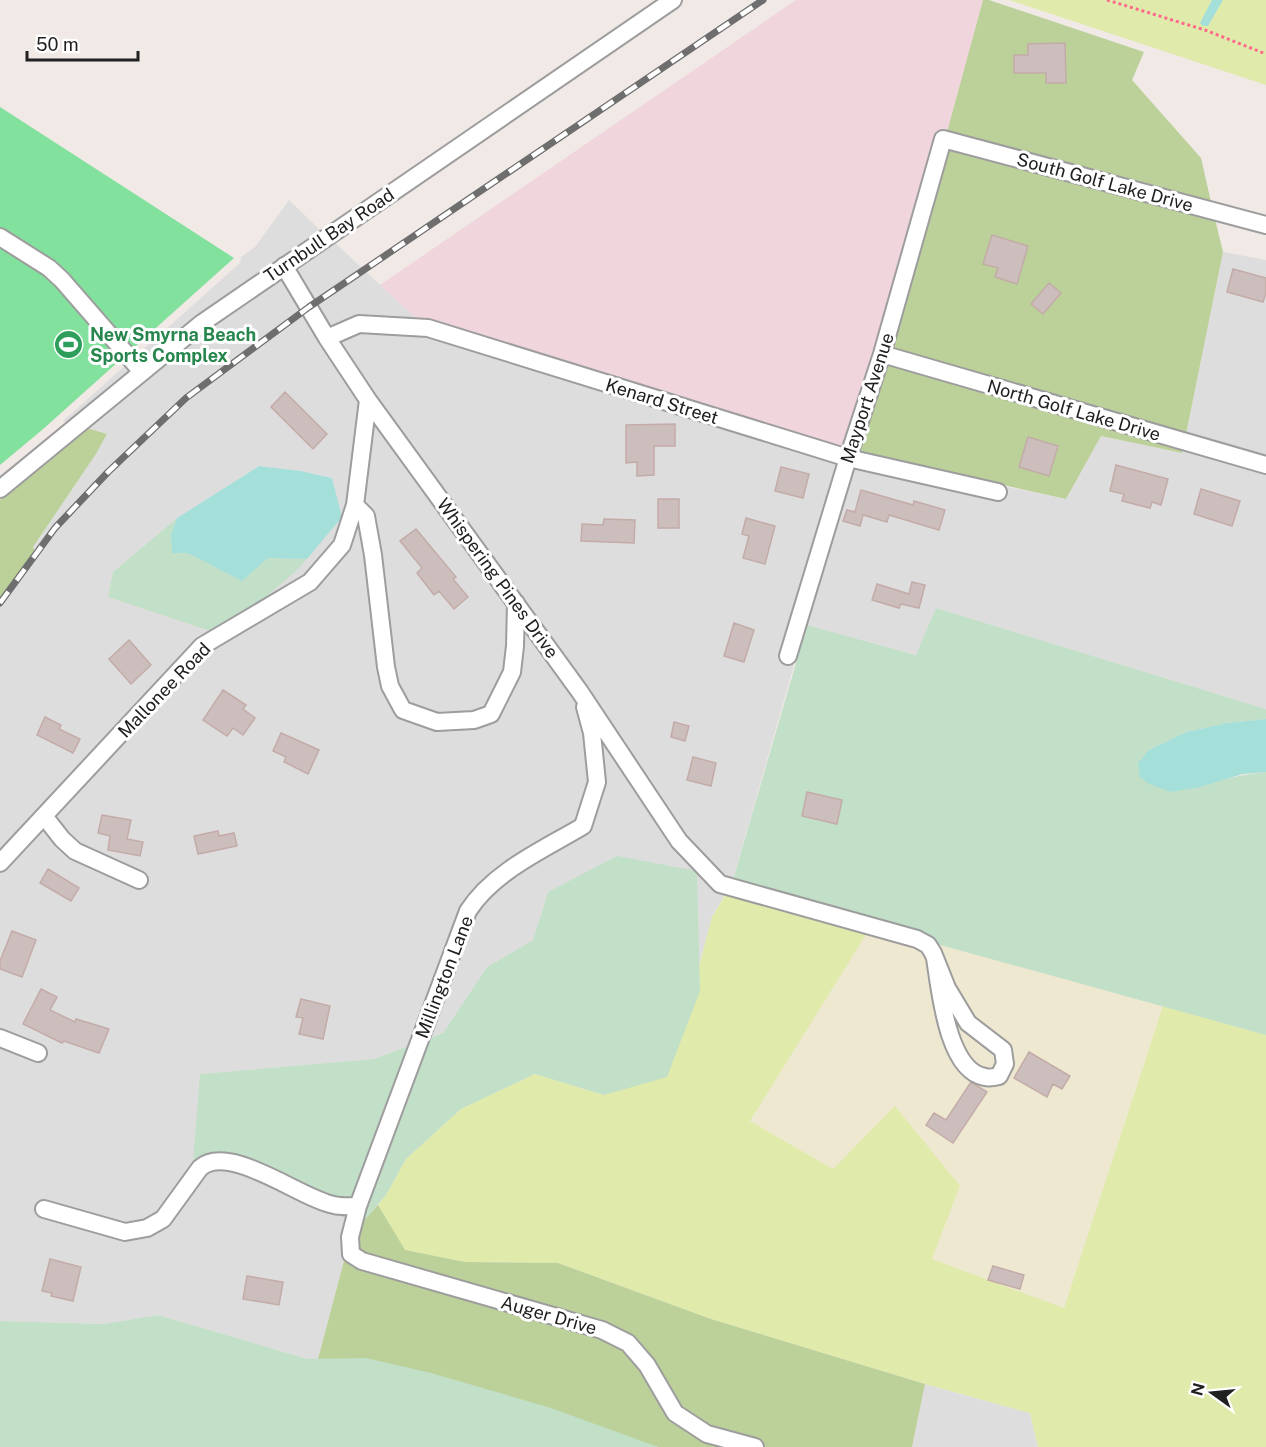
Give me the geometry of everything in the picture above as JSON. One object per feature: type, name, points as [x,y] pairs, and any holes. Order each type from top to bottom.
[{"type":"street","name":"Turnbull Bay Road","points":[[0,489],[202,323],[673,0]]},
{"type":"street","name":"South Golf Lake Drive","points":[[943,139],[1266,225]]},
{"type":"street","name":"Mayport Avenue","points":[[788,656],[882,354],[943,139]]},
{"type":"street","points":[[0,237],[50,268],[62,279],[142,372]]},
{"type":"street","name":"Whispering Pines Drive","points":[[285,266],[327,338],[368,400],[580,692],[680,841],[720,884],[917,939],[928,945],[935,958]]},
{"type":"street","name":"Kenard Street","points":[[327,338],[359,324],[428,328],[848,458],[998,492]]},
{"type":"street","name":"North Golf Lake Drive","points":[[882,354],[1266,465]]},
{"type":"street","name":"Mallonee Road","points":[[0,863],[202,646],[310,582],[342,545],[355,505],[368,400]]},
{"type":"street","points":[[355,505],[366,516],[373,555],[386,668],[390,686],[403,710],[437,722],[474,720],[490,714],[512,672],[516,603]]},
{"type":"street","name":"Millington Lane","points":[[358,1206],[468,911],[478,895],[502,874],[583,826],[597,782],[592,733],[580,692]]},
{"type":"street","points":[[44,816],[75,851],[139,880]]},
{"type":"street","points":[[935,958],[947,988],[968,1023],[1003,1050],[1005,1064],[999,1076],[984,1077],[971,1070],[957,1055],[947,1028],[935,958]]},
{"type":"street","points":[[0,1038],[38,1053]]},
{"type":"street","points":[[44,1209],[125,1232],[147,1228],[163,1219],[200,1168],[206,1163],[220,1160],[238,1164],[333,1205],[358,1206]]},
{"type":"street","name":"Auger Drive","points":[[358,1206],[350,1237],[351,1254],[362,1261],[602,1330],[628,1342],[647,1365],[675,1413],[707,1434],[755,1447]]},
{"type":"path","points":[[1107,0],[1205,30],[1266,54]]},
{"type":"shaded area","points":[[796,0],[983,0],[947,132],[937,130],[874,352],[842,449],[417,319],[380,285]]},
{"type":"shaded area","points":[[289,200],[321,231],[197,317],[68,423],[63,421],[240,263],[241,257],[255,247]]},
{"type":"shaded area","points":[[334,242],[417,319],[361,332],[427,335],[838,463],[778,660],[794,665],[732,883],[712,917],[699,966],[697,871],[548,892],[533,940],[487,967],[443,1033],[374,1059],[200,1074],[262,1172],[354,1223],[318,1359],[308,1359],[158,1315],[104,1324],[0,1321],[0,605],[35,551],[33,547],[107,434],[87,428],[208,329]],"holes":[[[360,391],[377,394],[363,514],[346,511]],[[259,466],[301,471],[332,478],[113,572],[177,518]]]},
{"type":"shaded area","points":[[1223,252],[1266,260],[1266,457],[1186,434]]},
{"type":"shaded area","points":[[1101,436],[1182,453],[1183,449],[1266,473],[1266,709],[936,608],[917,655],[807,625],[854,468],[1004,501],[1007,487],[1066,499]]},
{"type":"shaded area","points":[[872,925],[1163,1006],[1064,1308],[932,1259],[960,1186],[895,1107],[833,1169],[750,1121]]},
{"type":"shaded area","points":[[925,1384],[1030,1413],[1038,1447],[912,1447]]},
{"type":"green space","points":[[983,0],[989,0],[1144,52],[1132,80],[1201,158],[1211,202],[947,132]]},
{"type":"green space","points":[[1009,0],[1266,0],[1266,85]]},
{"type":"green space","name":"New Smyrna Beach Sports Complex","points":[[0,107],[234,258],[0,465]]},
{"type":"green space","points":[[950,149],[1215,219],[1223,252],[1186,434],[892,349]]},
{"type":"green space","points":[[888,364],[1183,449],[1182,453],[1101,436],[1066,499],[859,453]]},
{"type":"green space","points":[[87,428],[107,434],[33,547],[35,551],[0,605],[0,500]]},
{"type":"green space","points":[[177,518],[171,534],[188,553],[242,581],[268,558],[307,559],[222,635],[108,597],[113,572]]},
{"type":"green space","points":[[936,608],[1266,709],[1266,719],[1227,723],[1186,732],[1149,750],[1138,764],[1171,792],[1266,772],[1266,1035],[731,887],[807,625],[916,655]]},
{"type":"green space","points":[[617,856],[697,871],[700,991],[667,1077],[604,1095],[535,1074],[461,1109],[406,1159],[386,1195],[363,1222],[354,1223],[262,1172],[193,1163],[200,1074],[374,1059],[443,1033],[487,967],[533,940],[548,892]]},
{"type":"green space","points":[[732,883],[872,925],[750,1121],[833,1169],[895,1106],[960,1186],[932,1259],[1064,1308],[1163,1006],[1266,1035],[1266,1447],[1038,1447],[1030,1413],[925,1384],[711,1319],[558,1263],[465,1262],[404,1250],[378,1205],[406,1159],[461,1109],[535,1074],[604,1095],[700,991],[699,966],[712,917]]},
{"type":"green space","points":[[378,1205],[405,1250],[465,1262],[558,1263],[711,1319],[925,1384],[912,1447],[658,1447],[318,1359],[354,1223],[363,1221]]},
{"type":"green space","points":[[158,1315],[308,1359],[366,1358],[431,1373],[551,1408],[658,1447],[0,1447],[0,1321],[104,1324]]},
{"type":"water","points":[[1212,0],[1223,0],[1208,26],[1203,26],[1200,23]]},
{"type":"water","points":[[259,466],[301,471],[332,478],[342,517],[307,559],[268,558],[242,581],[188,553],[172,553],[171,534],[177,518]]},
{"type":"water","points":[[1266,719],[1266,772],[1243,774],[1200,787],[1171,792],[1149,784],[1140,777],[1138,763],[1149,750],[1186,732],[1227,723]]},
{"type":"building","points":[[1065,43],[1066,83],[1046,83],[1046,73],[1014,73],[1014,55],[1028,55],[1028,44]]},
{"type":"building","points":[[992,235],[1028,246],[1017,284],[995,277],[998,268],[983,264]]},
{"type":"building","points":[[1233,269],[1266,278],[1266,293],[1263,302],[1227,292]]},
{"type":"building","points":[[1049,283],[1061,293],[1043,314],[1031,304]]},
{"type":"building","points":[[285,392],[327,434],[313,449],[271,407]]},
{"type":"building","points":[[675,424],[675,446],[654,446],[654,475],[637,476],[637,462],[626,463],[626,425]]},
{"type":"building","points":[[1028,437],[1058,446],[1049,476],[1019,467]]},
{"type":"building","points":[[1116,465],[1168,479],[1161,505],[1152,502],[1150,508],[1122,501],[1124,494],[1110,491]]},
{"type":"building","points":[[781,467],[809,474],[803,498],[775,491]]},
{"type":"building","points":[[1201,489],[1240,501],[1232,526],[1194,514]]},
{"type":"building","points":[[861,490],[913,505],[914,501],[945,510],[939,530],[889,515],[887,522],[863,515],[860,526],[843,521],[847,510],[855,512]]},
{"type":"building","points":[[658,499],[679,499],[679,528],[658,528]]},
{"type":"building","points":[[746,518],[775,526],[765,564],[743,558],[749,536],[742,534]]},
{"type":"building","points":[[604,519],[635,520],[634,543],[581,541],[582,524],[603,525]]},
{"type":"building","points":[[416,529],[456,577],[453,579],[468,597],[454,609],[439,591],[434,595],[417,573],[422,568],[400,541]]},
{"type":"building","points":[[912,582],[925,585],[919,608],[901,604],[899,608],[872,600],[877,584],[909,594]]},
{"type":"building","points":[[734,623],[754,630],[744,662],[724,656]]},
{"type":"building","points":[[129,640],[151,665],[131,684],[109,659]]},
{"type":"building","points":[[223,690],[246,705],[243,709],[255,718],[243,735],[233,728],[227,736],[203,720]]},
{"type":"building","points":[[45,717],[61,725],[59,729],[80,739],[73,753],[37,735]]},
{"type":"building","points":[[674,722],[689,726],[685,741],[671,737]]},
{"type":"building","points":[[281,733],[319,750],[308,774],[284,762],[286,757],[273,751]]},
{"type":"building","points":[[693,757],[716,763],[711,786],[687,780]]},
{"type":"building","points":[[807,792],[842,800],[837,824],[802,816]]},
{"type":"building","points":[[102,815],[131,820],[127,839],[143,842],[140,856],[108,850],[110,836],[98,833]]},
{"type":"building","points":[[218,831],[219,836],[234,833],[237,846],[198,854],[194,836]]},
{"type":"building","points":[[48,869],[79,888],[71,901],[40,883]]},
{"type":"building","points":[[12,931],[36,940],[22,977],[0,969],[0,961]]},
{"type":"building","points":[[41,989],[57,997],[50,1010],[75,1022],[76,1019],[109,1029],[99,1053],[64,1041],[62,1043],[23,1024]]},
{"type":"building","points":[[301,999],[330,1006],[323,1039],[299,1034],[303,1018],[296,1017]]},
{"type":"building","points":[[1029,1052],[1070,1076],[1062,1089],[1053,1084],[1047,1097],[1014,1078]]},
{"type":"building","points":[[971,1082],[987,1092],[953,1143],[926,1125],[934,1113],[946,1120]]},
{"type":"building","points":[[50,1259],[81,1267],[73,1301],[51,1296],[52,1293],[42,1291]]},
{"type":"building","points":[[993,1266],[1024,1275],[1020,1289],[988,1280]]},
{"type":"building","points":[[247,1276],[283,1282],[279,1305],[243,1299]]},
{"type":"railway","points":[[0,603],[55,528],[108,472],[186,398],[309,307],[763,0]]},
{"type":"place","name":"New Smyrna Beach Sports Complex","points":[[69,344]]}]
